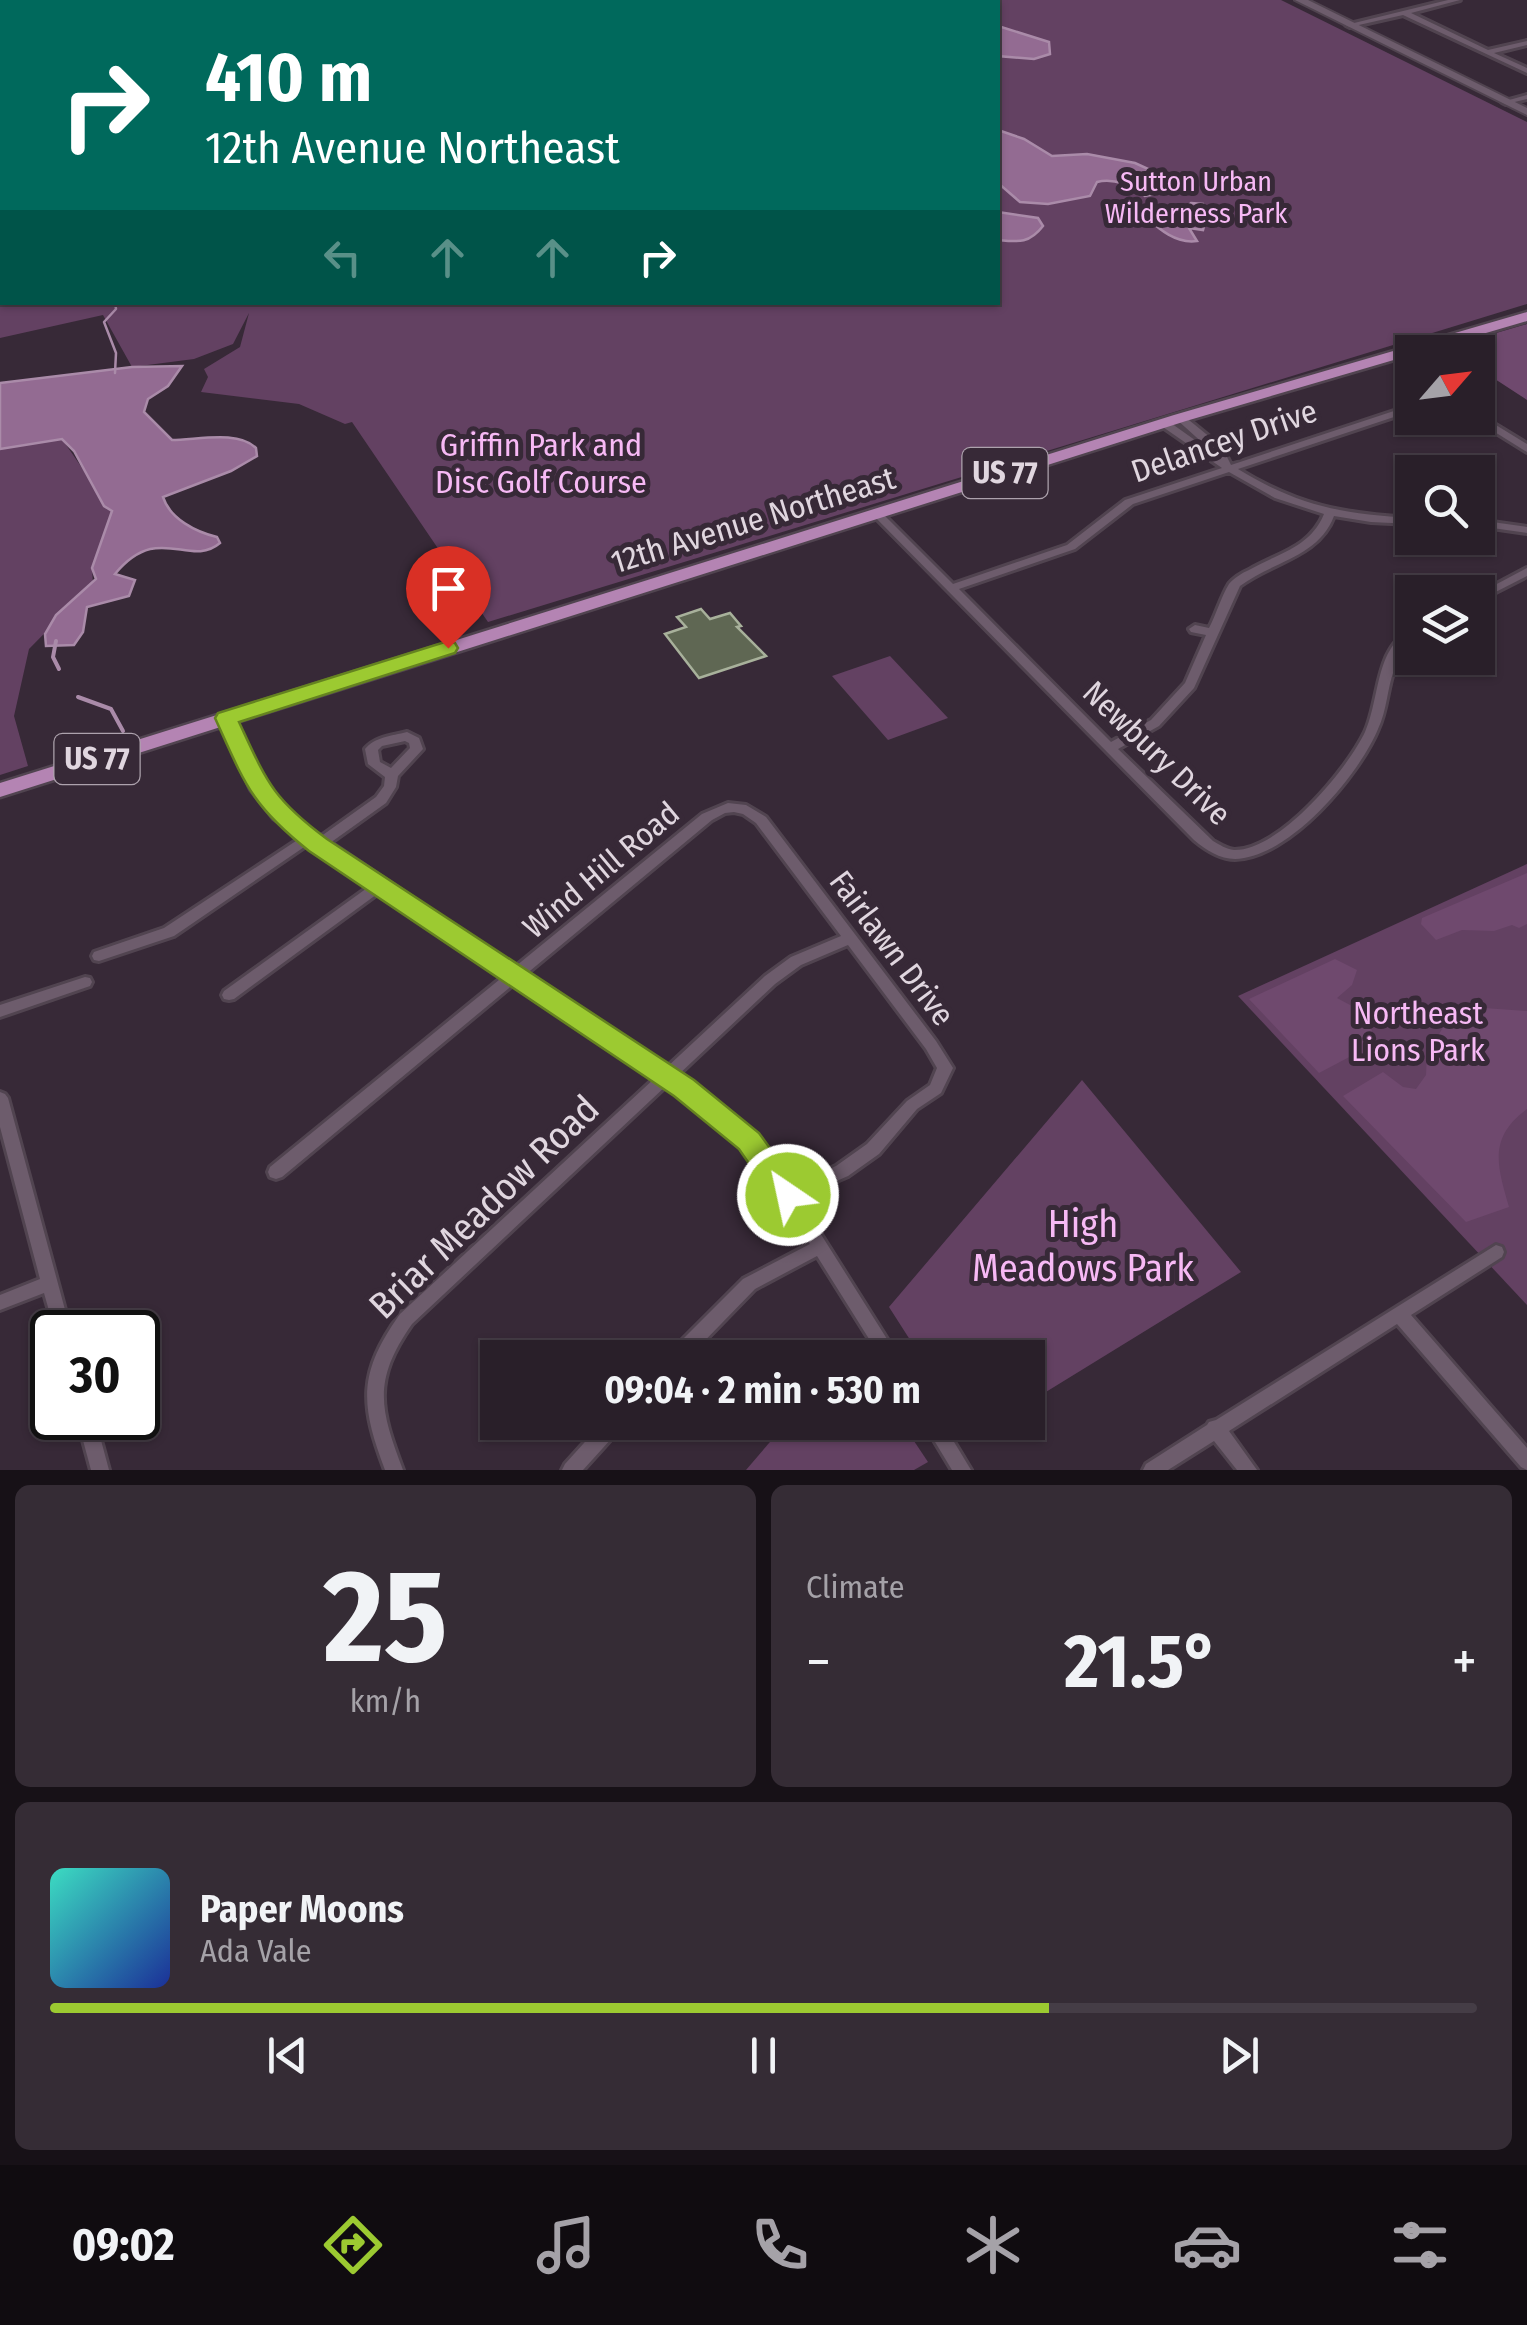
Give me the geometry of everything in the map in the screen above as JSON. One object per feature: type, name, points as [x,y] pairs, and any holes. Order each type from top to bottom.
[{"type":"main road","points":[[1300,0],[1527,112]]},
{"type":"main road","name":"12th Avenue Northeast","points":[[0,790],[1172,420],[1527,316]]},
{"type":"main road","points":[[226,718],[259,790],[279,815],[516,976]]},
{"type":"street","points":[[1350,24],[1457,0]]},
{"type":"street","points":[[1403,12],[1527,71]]},
{"type":"street","points":[[1488,52],[1527,43]]},
{"type":"street","points":[[1506,102],[1527,97]]},
{"type":"street","name":"Delancey Drive","points":[[952,588],[1071,547],[1120,506],[1395,414]]},
{"type":"street","points":[[1172,420],[1230,468],[1275,497],[1329,514],[1395,520]]},
{"type":"street","points":[[1495,428],[1527,449]]},
{"type":"street","name":"Newbury Drive","points":[[876,513],[1213,848],[1236,855],[1251,852],[1300,822],[1356,754],[1372,729],[1388,663],[1395,652]]},
{"type":"street","points":[[1110,748],[1162,716],[1190,684],[1234,584],[1320,535],[1329,514]]},
{"type":"street","points":[[1495,525],[1527,530]]},
{"type":"street","points":[[1495,588],[1527,570]]},
{"type":"street","points":[[1195,629],[1214,633]]},
{"type":"street","points":[[98,956],[170,932],[381,800],[390,788],[392,775]]},
{"type":"street","name":"Fairlawn Drive","points":[[731,806],[750,811],[761,820],[942,1060],[944,1075],[936,1088],[912,1105],[873,1149],[842,1171],[788,1195]]},
{"type":"street","name":"Wind Hill Road","points":[[276,1172],[707,817],[731,806]]},
{"type":"street","points":[[229,995],[379,886]]},
{"type":"street","name":"Briar Meadow Road","points":[[394,1470],[375,1417],[373,1390],[384,1350],[406,1319],[784,969],[850,939]]},
{"type":"street","points":[[516,976],[667,1076],[749,1141],[788,1195],[879,1340]]},
{"type":"street","points":[[0,1011],[85,982]]},
{"type":"street","points":[[1,1106],[57,1310]]},
{"type":"street","points":[[694,1340],[749,1284],[820,1247]]},
{"type":"street","points":[[1152,1470],[1496,1252]]},
{"type":"street","points":[[0,1303],[49,1284]]},
{"type":"street","points":[[1398,1314],[1527,1462]]},
{"type":"street","points":[[1216,1428],[1248,1470]]},
{"type":"street","points":[[92,1440],[100,1470]]},
{"type":"street","points":[[571,1470],[598,1440]]},
{"type":"street","points":[[943,1440],[962,1470]]},
{"type":"green space","name":"Sutton Urban Wilderness Park","points":[[1000,0],[1281,0],[1527,122],[1527,304],[1426,335],[1395,335],[1395,344],[488,622],[352,422],[345,424],[299,404],[201,392],[208,377],[204,369],[240,347],[249,313],[233,344],[194,359],[132,367],[103,315],[0,338],[0,305],[1000,305]]},
{"type":"green space","points":[[62,439],[112,511],[92,568],[93,584],[29,649],[14,716],[28,766],[0,775],[0,448]]},
{"type":"green space","points":[[890,656],[948,718],[888,740],[832,676]]},
{"type":"green space","name":"Northeast Lions Park","points":[[1527,864],[1527,1305],[1238,996]]},
{"type":"green space","name":"High Meadows Park","points":[[1082,1080],[1241,1272],[1045,1393],[1045,1340],[910,1340],[889,1307]]},
{"type":"green space","points":[[772,1440],[913,1440],[928,1462],[914,1470],[746,1470]]},
{"type":"shaded area","points":[[1000,27],[1049,42],[1050,54],[1034,59],[1000,56]]},
{"type":"shaded area","points":[[1000,131],[1024,139],[1052,156],[1087,154],[1135,163],[1166,177],[1167,192],[1145,196],[1123,183],[1103,181],[1097,182],[1090,196],[1048,204],[1020,202],[1000,185]]},
{"type":"shaded area","points":[[1191,203],[1203,204],[1206,211],[1198,220],[1205,223],[1203,230],[1189,228],[1197,241],[1175,238],[1146,217],[1161,210],[1182,211]]},
{"type":"shaded area","points":[[1000,212],[1038,218],[1043,226],[1033,236],[1000,240]]},
{"type":"shaded area","points":[[1527,324],[1527,400],[1495,379],[1495,335],[1489,335]]},
{"type":"shaded area","points":[[182,366],[168,386],[148,399],[144,412],[172,440],[239,439],[256,448],[257,456],[231,471],[163,497],[178,518],[217,537],[220,543],[208,550],[146,550],[115,574],[135,580],[129,596],[87,607],[83,632],[74,645],[46,646],[45,634],[56,615],[96,579],[92,568],[112,511],[104,506],[74,451],[62,439],[0,449],[0,383],[132,367]]},
{"type":"shaded area","points":[[1527,873],[1527,924],[1519,928],[1512,925],[1494,931],[1462,930],[1436,940],[1421,924],[1422,918]]},
{"type":"shaded area","points":[[1335,959],[1357,970],[1352,985],[1337,998],[1365,1013],[1372,1031],[1372,1052],[1355,1054],[1319,1073],[1249,999]]},
{"type":"shaded area","points":[[1456,1006],[1527,1011],[1527,1109],[1506,1131],[1499,1153],[1509,1207],[1466,1222],[1343,1096],[1383,1072],[1403,1087],[1416,1089],[1426,1075],[1427,1054]]},
{"type":"building","points":[[701,609],[710,619],[730,613],[741,626],[737,627],[766,656],[699,678],[665,634],[686,627],[677,617]]},
{"type":"waterway","points":[[115,305],[104,322],[116,353],[115,373]]},
{"type":"waterway","points":[[56,641],[53,657],[59,669]]},
{"type":"waterway","points":[[78,697],[111,709],[123,731]]},
{"type":"route","points":[[448,648],[226,718],[259,790],[279,815],[318,845],[684,1088],[749,1141],[788,1195]]},
{"type":"park label","name":"Griffin Park and Disc Golf Course","points":[[541,464]]}]
